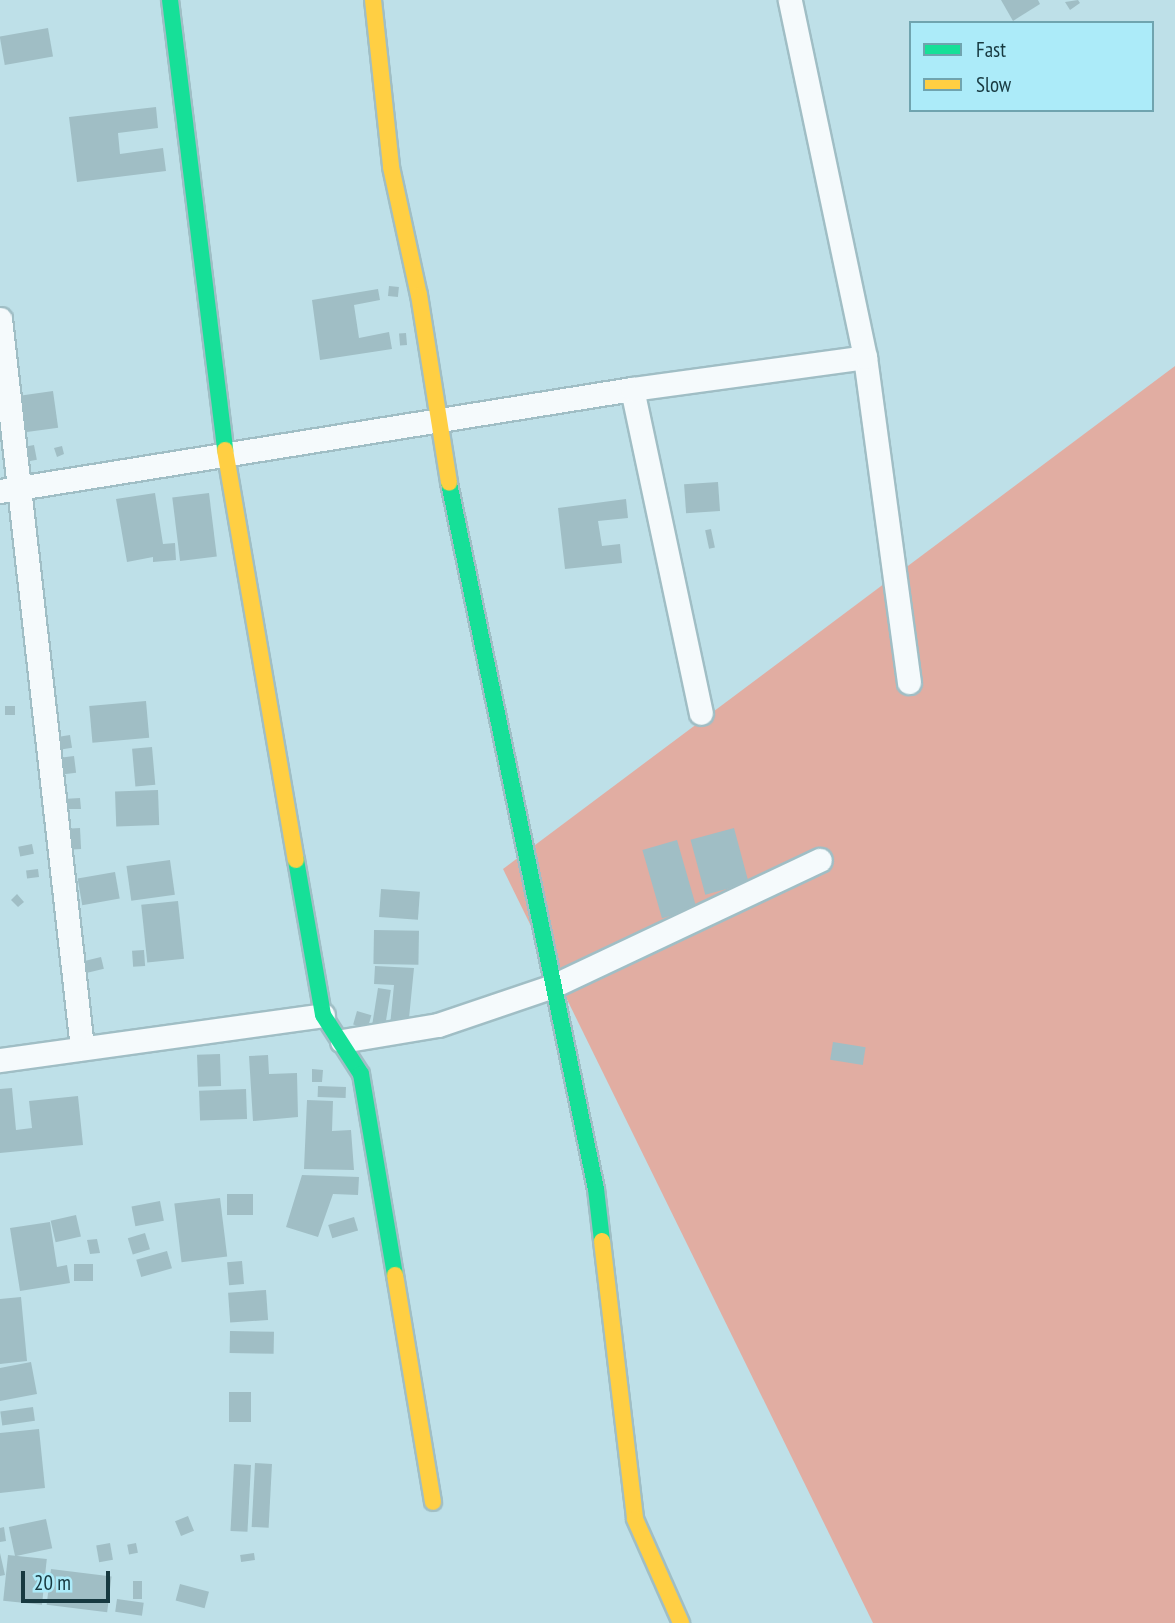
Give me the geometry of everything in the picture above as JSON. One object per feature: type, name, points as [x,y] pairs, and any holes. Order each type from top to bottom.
[{"type":"street","points":[[170,0],[225,454],[323,1015],[361,1074],[433,1502]]},
{"type":"street","points":[[373,0],[391,167],[419,295],[436,420],[596,1189],[635,1519],[681,1623]]},
{"type":"street","points":[[789,0],[865,357],[909,682]]},
{"type":"street","points":[[0,318],[9,490],[82,1048]]},
{"type":"street","points":[[9,490],[632,389],[865,357]]},
{"type":"street","points":[[632,389],[701,713]]},
{"type":"street","points":[[342,1041],[438,1025],[553,986],[820,860]]},
{"type":"street","points":[[0,1060],[323,1015]]},
{"type":"shaded area","points":[[1175,366],[1175,1623],[873,1623],[503,869]]},
{"type":"building","points":[[1001,0],[1038,0],[1040,4],[1013,21]]},
{"type":"building","points":[[1078,0],[1080,3],[1070,10],[1065,2]]},
{"type":"building","points":[[48,28],[53,57],[5,65],[0,36]]},
{"type":"building","points":[[156,107],[158,128],[118,133],[120,154],[163,148],[166,171],[77,182],[69,117]]},
{"type":"building","points":[[389,286],[399,287],[398,297],[388,296]]},
{"type":"building","points":[[378,289],[380,300],[354,305],[359,338],[389,332],[392,349],[320,360],[312,300]]},
{"type":"building","points":[[406,333],[407,345],[400,346],[399,334]]},
{"type":"building","points":[[53,391],[58,428],[20,433],[14,396]]},
{"type":"building","points":[[34,445],[37,460],[22,463],[19,448]]},
{"type":"building","points":[[62,446],[64,454],[57,457],[54,448]]},
{"type":"building","points":[[718,482],[720,511],[686,513],[684,484]]},
{"type":"building","points":[[155,493],[163,544],[175,543],[176,560],[153,562],[153,557],[127,562],[116,499]]},
{"type":"building","points":[[209,493],[217,557],[180,561],[172,498]]},
{"type":"building","points":[[626,499],[628,518],[598,521],[602,546],[620,544],[622,563],[565,569],[558,508]]},
{"type":"building","points":[[711,529],[715,548],[709,549],[705,530]]},
{"type":"building","points":[[146,701],[149,738],[92,743],[89,706]]},
{"type":"building","points":[[5,706],[15,706],[15,715],[5,715]]},
{"type":"building","points":[[70,735],[72,748],[53,751],[51,738]]},
{"type":"building","points":[[152,747],[155,785],[135,787],[132,749]]},
{"type":"building","points":[[74,756],[76,773],[60,775],[58,758]]},
{"type":"building","points":[[158,790],[159,825],[116,826],[115,792]]},
{"type":"building","points":[[80,798],[81,809],[63,809],[63,799]]},
{"type":"building","points":[[80,828],[81,849],[63,850],[62,829]]},
{"type":"building","points":[[734,828],[749,883],[705,895],[691,840]]},
{"type":"building","points":[[677,840],[697,908],[662,918],[642,850]]},
{"type":"building","points":[[32,844],[34,854],[20,856],[18,847]]},
{"type":"building","points":[[170,860],[175,895],[131,901],[126,866]]},
{"type":"building","points":[[38,869],[39,877],[27,878],[26,870]]},
{"type":"building","points":[[115,872],[120,899],[82,905],[78,879]]},
{"type":"building","points":[[381,889],[420,892],[418,920],[379,917]]},
{"type":"building","points":[[17,894],[24,902],[18,907],[11,900]]},
{"type":"building","points":[[178,901],[184,959],[147,963],[141,905]]},
{"type":"building","points":[[374,930],[419,931],[418,965],[373,964]]},
{"type":"building","points":[[144,950],[145,966],[133,967],[132,951]]},
{"type":"building","points":[[101,957],[104,969],[87,973],[85,961]]},
{"type":"building","points":[[375,966],[414,968],[408,1028],[390,1026],[394,985],[374,984]]},
{"type":"building","points":[[378,988],[391,990],[385,1028],[372,1026]]},
{"type":"building","points":[[357,1011],[371,1015],[368,1029],[353,1024]]},
{"type":"building","points":[[833,1042],[866,1047],[863,1065],[830,1060]]},
{"type":"building","points":[[220,1054],[221,1086],[198,1087],[197,1055]]},
{"type":"building","points":[[268,1055],[269,1074],[297,1073],[298,1117],[253,1121],[249,1056]]},
{"type":"building","points":[[312,1069],[323,1070],[322,1082],[312,1082]]},
{"type":"building","points":[[318,1086],[346,1087],[346,1098],[318,1097]]},
{"type":"building","points":[[12,1088],[16,1130],[32,1128],[29,1101],[78,1096],[83,1145],[0,1153],[0,1089]]},
{"type":"building","points":[[246,1089],[247,1119],[200,1121],[199,1091]]},
{"type":"building","points":[[307,1100],[333,1101],[332,1131],[351,1130],[354,1170],[304,1169]]},
{"type":"building","points":[[302,1175],[359,1177],[358,1195],[333,1194],[318,1237],[286,1227]]},
{"type":"building","points":[[227,1194],[253,1194],[253,1215],[227,1215]]},
{"type":"building","points":[[220,1198],[227,1257],[182,1262],[174,1204]]},
{"type":"building","points":[[160,1201],[164,1221],[135,1226],[132,1207]]},
{"type":"building","points":[[76,1215],[81,1236],[56,1242],[51,1221]]},
{"type":"building","points":[[354,1217],[358,1230],[332,1238],[328,1225]]},
{"type":"building","points":[[50,1222],[57,1267],[67,1265],[70,1283],[20,1291],[10,1228]]},
{"type":"building","points":[[145,1233],[150,1249],[133,1255],[128,1238]]},
{"type":"building","points":[[97,1239],[100,1253],[90,1254],[87,1240]]},
{"type":"building","points":[[167,1251],[172,1268],[141,1277],[136,1260]]},
{"type":"building","points":[[242,1261],[244,1284],[229,1285],[227,1262]]},
{"type":"building","points":[[74,1264],[93,1264],[93,1281],[74,1281]]},
{"type":"building","points":[[266,1290],[268,1320],[230,1323],[228,1293]]},
{"type":"building","points":[[21,1297],[27,1361],[0,1364],[0,1299]]},
{"type":"building","points":[[230,1331],[274,1332],[274,1354],[230,1353]]},
{"type":"building","points":[[31,1362],[37,1394],[0,1401],[0,1368]]},
{"type":"building","points":[[229,1392],[251,1392],[251,1422],[229,1422]]},
{"type":"building","points":[[33,1407],[35,1421],[2,1425],[0,1412]]},
{"type":"building","points":[[39,1429],[45,1488],[0,1493],[0,1433]]},
{"type":"building","points":[[255,1463],[272,1464],[269,1528],[252,1527]]},
{"type":"building","points":[[234,1464],[251,1465],[247,1532],[230,1531]]},
{"type":"building","points":[[188,1516],[194,1531],[181,1536],[175,1521]]},
{"type":"building","points":[[46,1519],[52,1548],[15,1556],[9,1527]]},
{"type":"building","points":[[4,1527],[6,1541],[0,1542],[0,1528]]},
{"type":"building","points":[[110,1543],[113,1560],[99,1562],[96,1545]]},
{"type":"building","points":[[136,1543],[138,1553],[129,1555],[127,1545]]},
{"type":"building","points":[[0,1553],[5,1575],[0,1576]]},
{"type":"building","points":[[254,1553],[255,1560],[241,1562],[240,1555]]},
{"type":"building","points":[[8,1555],[47,1559],[42,1605],[3,1601]]},
{"type":"building","points":[[51,1569],[112,1576],[107,1612],[47,1605]]},
{"type":"building","points":[[133,1581],[142,1581],[142,1599],[133,1599]]},
{"type":"building","points":[[180,1584],[209,1592],[205,1608],[176,1600]]},
{"type":"building","points":[[117,1599],[144,1603],[142,1616],[115,1612]]},
{"type":"traffic: fast","points":[[170,0],[225,450]]},
{"type":"traffic: fast","points":[[449,483],[596,1189],[602,1241]]},
{"type":"traffic: fast","points":[[296,860],[323,1015],[361,1074],[395,1275]]},
{"type":"traffic: slow","points":[[373,0],[391,167],[419,295],[449,483]]},
{"type":"traffic: slow","points":[[225,450],[296,860]]},
{"type":"traffic: slow","points":[[602,1241],[635,1519],[681,1623]]},
{"type":"traffic: slow","points":[[395,1275],[433,1502]]}]
